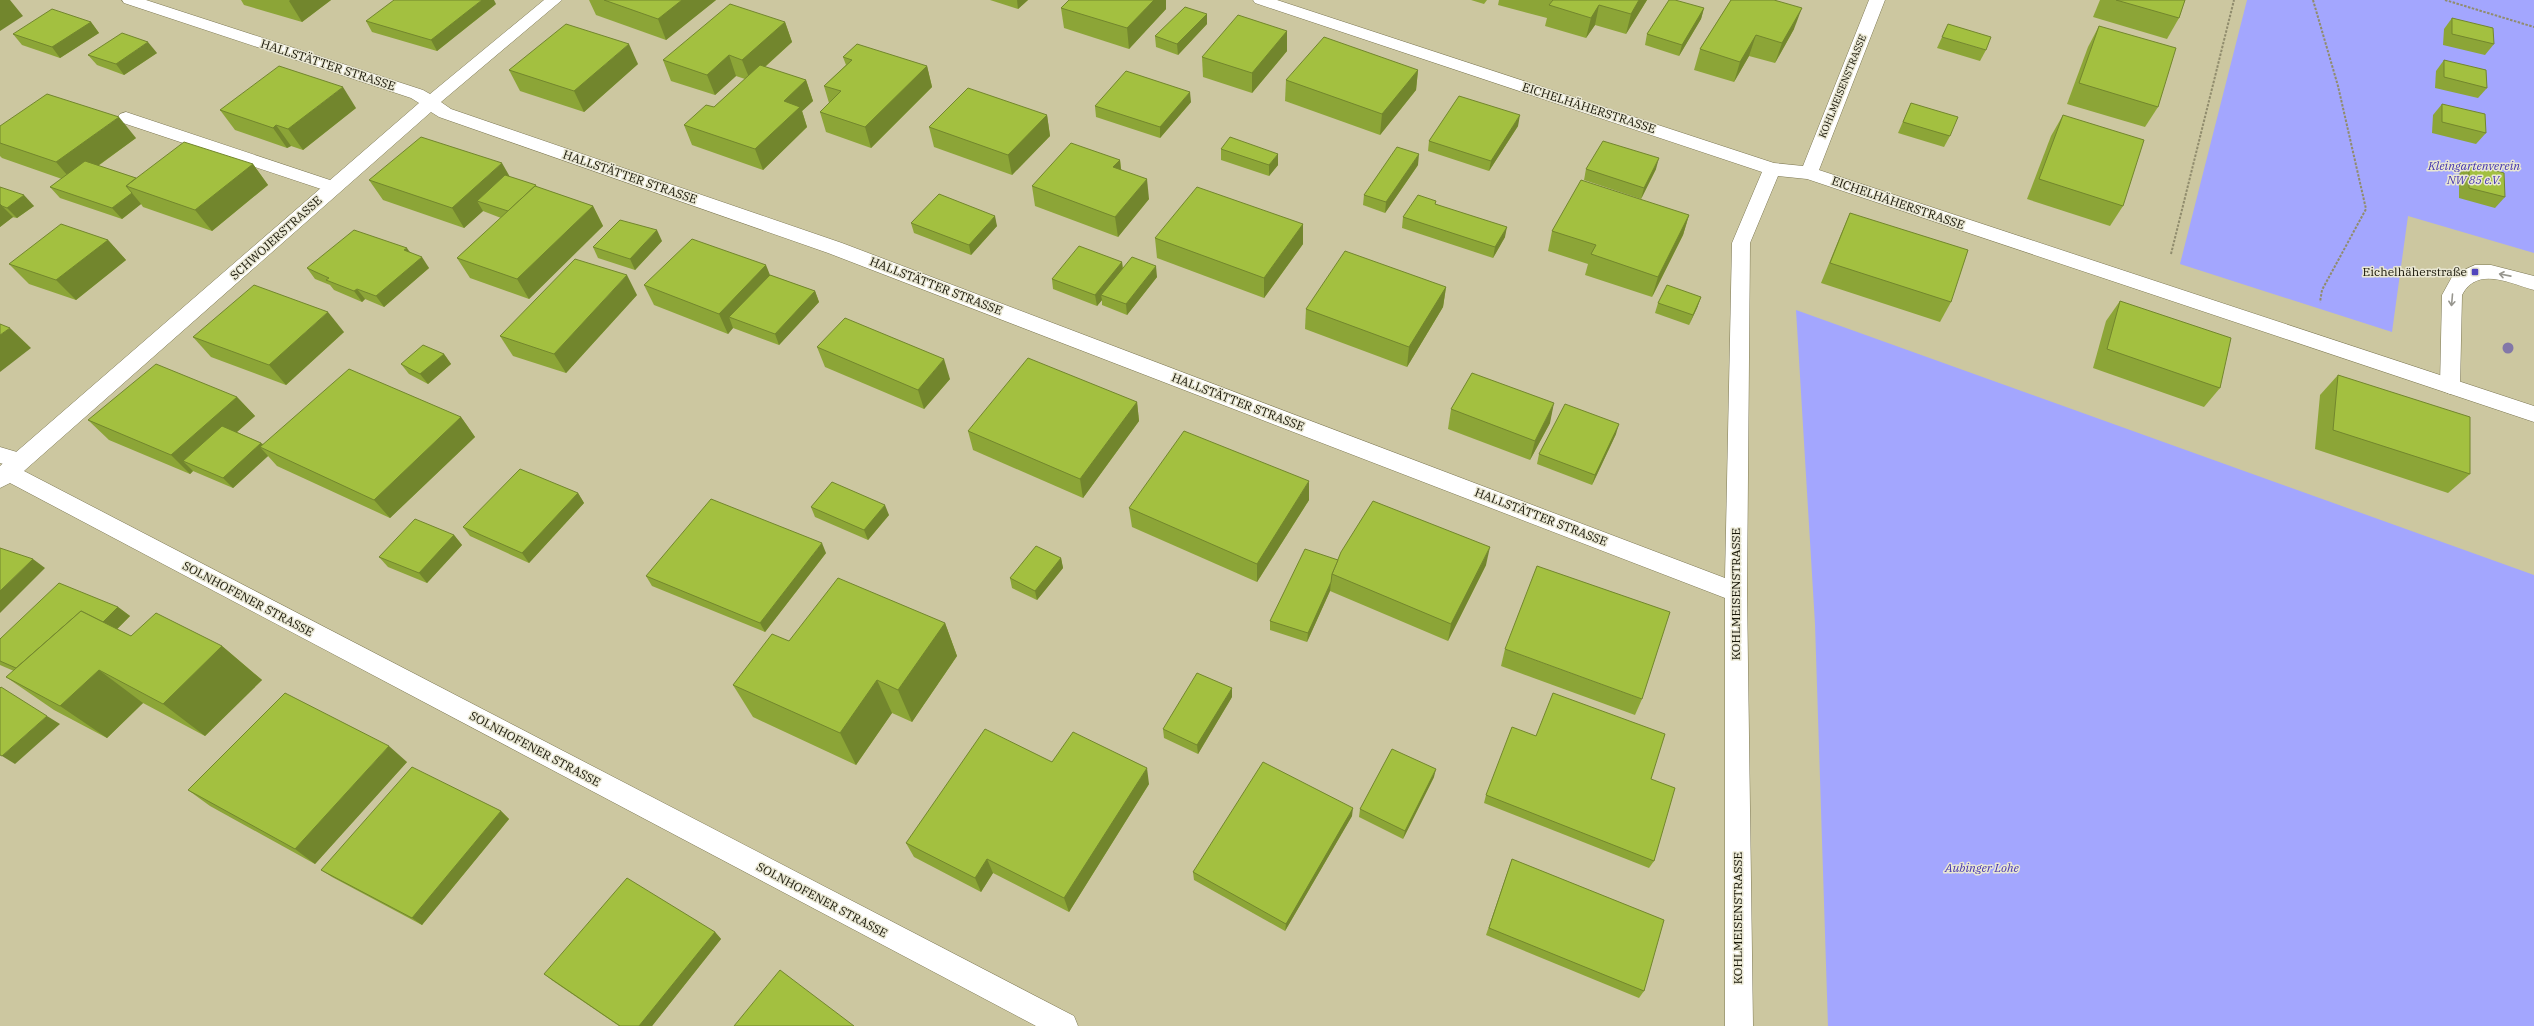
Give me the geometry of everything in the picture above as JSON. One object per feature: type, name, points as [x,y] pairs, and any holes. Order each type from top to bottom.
[{"type":"street","name":"HALLSTÄTTER STRASSE","points":[[130,0],[417,94],[445,113],[835,248],[1736,592]]},
{"type":"street","name":"SCHWOJERSTRASSE","points":[[7,467],[148,352],[333,187],[430,103],[554,0]]},
{"type":"street","name":"EICHELHÄHERSTRASSE","points":[[1261,0],[1772,169],[1809,173],[2159,291],[2534,414]]},
{"type":"street","name":"KOHLMEISENSTRASSE","points":[[1809,173],[1877,0]]},
{"type":"street","points":[[126,118],[333,187]]},
{"type":"street","name":"KOHLMEISENSTRASSE","points":[[1739,1026],[1736,592],[1741,243],[1772,169]]},
{"type":"street","points":[[2450,386],[2452,295],[2460,280],[2474,272],[2490,272],[2534,283]]},
{"type":"street","name":"SOLNHOFENER STRASSE","points":[[7,467],[1064,1026]]},
{"type":"path","points":[[2159,291],[2169,262],[2234,0]]},
{"type":"path","points":[[2313,0],[2338,86],[2366,209],[2322,290],[2320,304]]},
{"type":"path","points":[[2445,0],[2534,27]]},
{"type":"green space","name":"Kleingartenverein NW 85 e.V.","points":[[2247,0],[2534,0],[2534,253],[2408,216],[2392,332],[2180,264]]},
{"type":"green space","name":"Aubinger Lohe","points":[[1796,310],[2534,575],[2534,1026],[1828,1026],[1815,624]]},
{"type":"building","points":[[394,0],[482,0],[431,40],[366,21]]},
{"type":"building","points":[[604,0],[682,0],[658,19]]},
{"type":"building","points":[[1069,0],[1154,0],[1127,28],[1061,8]]},
{"type":"building","points":[[1553,0],[1639,0],[1631,14],[1599,5],[1591,18],[1549,5]]},
{"type":"building","points":[[1669,0],[1675,0],[1704,8],[1682,45],[1647,34]]},
{"type":"building","points":[[1731,0],[1774,0],[1802,8],[1782,43],[1756,35],[1740,62],[1700,49]]},
{"type":"building","points":[[2116,0],[2185,0],[2179,18]]},
{"type":"building","points":[[730,4],[785,22],[742,60],[729,55],[707,75],[663,60]]},
{"type":"building","points":[[1185,7],[1207,14],[1177,44],[1155,36]]},
{"type":"building","points":[[52,9],[91,22],[52,47],[13,34]]},
{"type":"building","points":[[1238,15],[1287,31],[1252,73],[1202,57]]},
{"type":"building","points":[[2452,18],[2493,28],[2494,44],[2452,34]]},
{"type":"building","points":[[566,24],[629,44],[574,91],[509,70]]},
{"type":"building","points":[[1948,24],[1991,37],[1986,50],[1942,37]]},
{"type":"building","points":[[2099,26],[2176,48],[2158,107],[2079,83]]},
{"type":"building","points":[[122,33],[148,42],[116,64],[88,55]]},
{"type":"building","points":[[1324,37],[1418,70],[1382,114],[1286,80]]},
{"type":"building","points":[[857,44],[927,66],[865,127],[820,112],[841,91],[824,86],[852,60],[843,57]]},
{"type":"building","points":[[2444,60],[2486,70],[2487,88],[2444,77]]},
{"type":"building","points":[[760,65],[806,80],[784,101],[800,107],[755,149],[684,125],[706,105],[714,107]]},
{"type":"building","points":[[279,66],[343,87],[288,129],[276,125],[273,128],[220,110]]},
{"type":"building","points":[[1126,71],[1190,92],[1160,127],[1095,106]]},
{"type":"building","points":[[968,88],[1047,115],[1008,155],[929,127]]},
{"type":"building","points":[[47,94],[119,117],[56,162],[0,143],[0,126]]},
{"type":"building","points":[[1459,96],[1520,115],[1491,161],[1429,141]]},
{"type":"building","points":[[1911,103],[1958,117],[1950,136],[1903,122]]},
{"type":"building","points":[[2442,104],[2485,114],[2486,133],[2442,122]]},
{"type":"building","points":[[2063,115],[2144,140],[2123,206],[2039,179]]},
{"type":"building","points":[[421,137],[502,163],[452,208],[369,180]]},
{"type":"building","points":[[1230,137],[1278,154],[1269,165],[1221,149]]},
{"type":"building","points":[[1603,141],[1659,158],[1644,188],[1586,169]]},
{"type":"building","points":[[184,142],[253,164],[195,210],[126,186]]},
{"type":"building","points":[[1071,143],[1120,160],[1113,167],[1147,179],[1115,217],[1032,186]]},
{"type":"building","points":[[1397,147],[1419,154],[1386,202],[1364,195]]},
{"type":"building","points":[[85,161],[136,178],[126,186],[132,193],[112,208],[50,187]]},
{"type":"building","points":[[2469,163],[2504,173],[2505,197],[2469,188]]},
{"type":"building","points":[[505,175],[536,185],[508,211],[477,201]]},
{"type":"building","points":[[1581,180],[1689,215],[1658,277],[1591,254],[1596,245],[1552,231]]},
{"type":"building","points":[[535,186],[593,206],[517,279],[457,258]]},
{"type":"building","points":[[0,187],[24,195],[7,208],[0,204]]},
{"type":"building","points":[[1197,187],[1303,224],[1264,278],[1155,238]]},
{"type":"building","points":[[939,194],[995,216],[969,245],[911,223]]},
{"type":"building","points":[[1418,195],[1436,201],[1435,204],[1507,227],[1495,247],[1403,217]]},
{"type":"building","points":[[1850,213],[1968,250],[1951,302],[1830,263]]},
{"type":"building","points":[[620,220],[657,230],[630,259],[593,247]]},
{"type":"building","points":[[61,224],[108,240],[56,280],[9,264]]},
{"type":"building","points":[[354,230],[407,248],[404,250],[422,257],[376,296],[357,289],[354,291],[326,280],[329,278],[307,268]]},
{"type":"building","points":[[692,239],[766,265],[719,314],[644,285]]},
{"type":"building","points":[[1079,246],[1122,262],[1095,295],[1052,279]]},
{"type":"building","points":[[1345,251],[1446,287],[1409,347],[1306,309]]},
{"type":"building","points":[[1132,257],[1156,266],[1126,304],[1101,295]]},
{"type":"building","points":[[575,259],[627,275],[554,354],[500,336]]},
{"type":"building","points":[[770,275],[815,291],[775,334],[729,317]]},
{"type":"building","points":[[254,285],[328,312],[269,365],[193,337]]},
{"type":"building","points":[[1667,285],[1701,297],[1693,315],[1658,303]]},
{"type":"building","points":[[2120,301],[2231,338],[2220,388],[2107,349]]},
{"type":"building","points":[[845,318],[944,359],[918,390],[817,347]]},
{"type":"building","points":[[0,324],[10,328],[0,335]]},
{"type":"building","points":[[423,345],[444,354],[420,374],[401,364]]},
{"type":"building","points":[[1028,358],[1137,402],[1080,479],[968,431]]},
{"type":"building","points":[[156,364],[237,397],[171,455],[88,420]]},
{"type":"building","points":[[349,369],[461,417],[374,500],[260,447]]},
{"type":"building","points":[[1472,373],[1554,403],[1535,441],[1451,409]]},
{"type":"building","points":[[2338,375],[2470,417],[2470,474],[2333,430]]},
{"type":"building","points":[[1565,404],[1619,424],[1595,475],[1539,454]]},
{"type":"building","points":[[222,426],[261,443],[223,478],[183,461]]},
{"type":"building","points":[[1184,431],[1309,481],[1257,564],[1129,508]]},
{"type":"building","points":[[520,469],[578,493],[522,553],[463,527]]},
{"type":"building","points":[[832,482],[885,505],[864,530],[811,507]]},
{"type":"building","points":[[711,499],[822,543],[760,623],[646,576]]},
{"type":"building","points":[[1373,501],[1490,547],[1451,624],[1332,574],[1341,552]]},
{"type":"building","points":[[415,519],[454,535],[419,573],[379,557]]},
{"type":"building","points":[[1036,546],[1061,558],[1035,591],[1010,578]]},
{"type":"building","points":[[0,548],[33,559],[0,591]]},
{"type":"building","points":[[1305,549],[1338,560],[1332,574],[1331,582],[1308,633],[1270,621]]},
{"type":"building","points":[[1537,566],[1670,612],[1642,699],[1505,649]]},
{"type":"building","points":[[838,578],[945,623],[898,690],[877,680],[840,733],[733,685],[772,634],[789,641]]},
{"type":"building","points":[[59,583],[118,607],[103,622],[81,611],[16,668],[0,661],[0,639]]},
{"type":"building","points":[[81,611],[131,636],[156,613],[222,646],[163,704],[99,670],[60,706],[6,677]]},
{"type":"building","points":[[1197,673],[1232,688],[1197,745],[1163,729]]},
{"type":"building","points":[[1,687],[47,716],[2,756],[0,755]]},
{"type":"building","points":[[285,693],[389,746],[295,849],[188,790]]},
{"type":"building","points":[[1553,693],[1665,734],[1651,779],[1675,788],[1654,861],[1486,795],[1512,727],[1536,736]]},
{"type":"building","points":[[985,729],[1052,762],[1073,732],[1147,768],[1064,898],[987,859],[975,878],[906,843]]},
{"type":"building","points":[[1392,749],[1436,769],[1405,831],[1360,809]]},
{"type":"building","points":[[1263,762],[1353,808],[1286,924],[1193,872]]},
{"type":"building","points":[[412,767],[501,811],[412,918],[321,870]]},
{"type":"building","points":[[1512,859],[1664,920],[1644,991],[1489,928]]},
{"type":"building","points":[[627,878],[715,932],[639,1026],[620,1026],[544,974]]},
{"type":"building","points":[[780,970],[854,1026],[734,1026]]},
{"type":"place","name":"Eichelhäherstraße","points":[[2475,272]]}]
